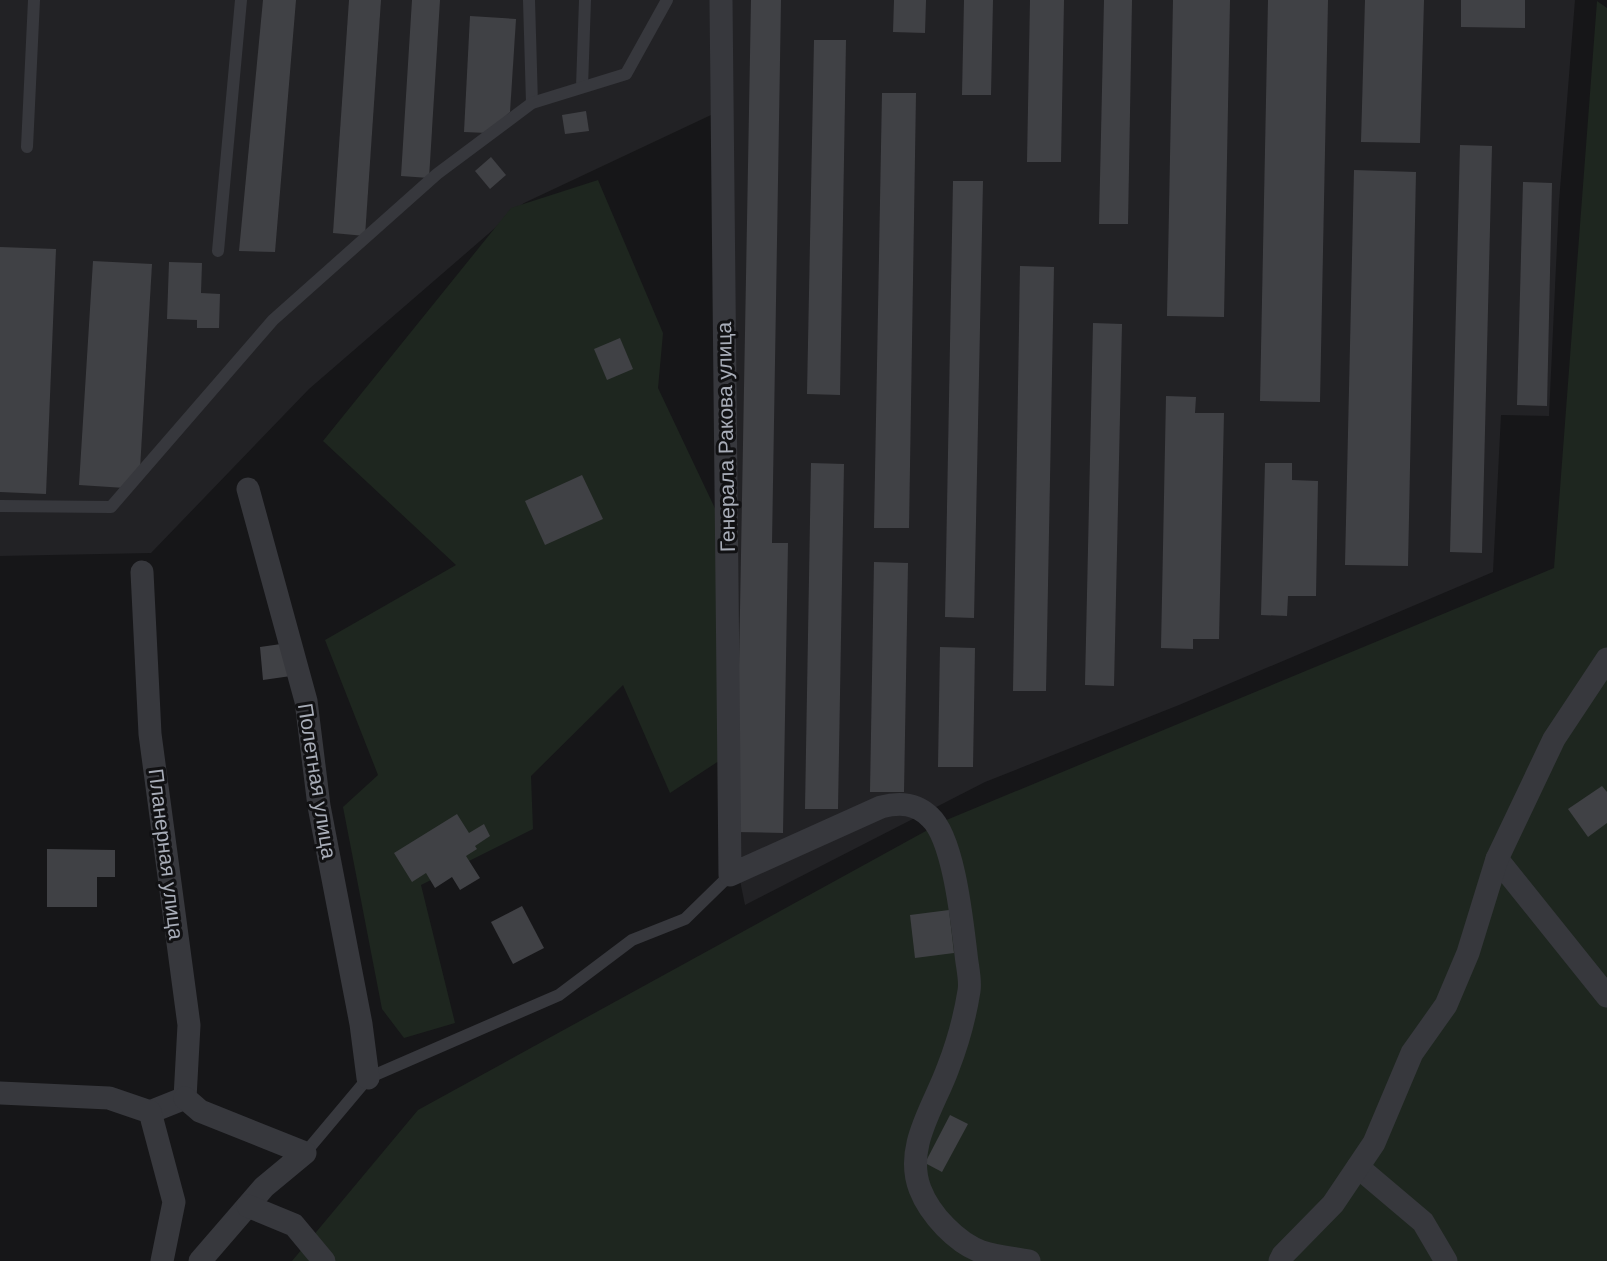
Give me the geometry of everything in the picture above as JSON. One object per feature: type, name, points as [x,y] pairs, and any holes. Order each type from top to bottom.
[{"type":"street","name":"Генерала Ракова улица","points":[[721,0],[730,875]]},
{"type":"street","name":"Полетная улица","points":[[248,489],[306,701],[319,806],[361,1024],[368,1078]]},
{"type":"street","name":"Планерная улица","points":[[142,572],[150,734],[189,1025],[185,1098]]},
{"type":"street","points":[[1280,1261],[1333,1204],[1374,1143],[1412,1053],[1446,1006],[1468,953],[1497,859],[1554,739],[1604,670]]},
{"type":"street","points":[[730,875],[895,803],[909,804],[933,819],[940,831],[959,890],[970,989],[949,1067],[917,1142],[915,1166],[920,1190],[954,1236],[982,1252],[1030,1261]]},
{"type":"street","points":[[1497,859],[1607,996]]},
{"type":"street","points":[[0,1094],[109,1098],[150,1112],[185,1098],[200,1111],[305,1153],[264,1187],[200,1261]]},
{"type":"street","points":[[150,1112],[174,1202],[162,1261]]},
{"type":"street","points":[[1358,1167],[1423,1222],[1446,1261]]},
{"type":"street","points":[[248,1206],[293,1225],[324,1261]]},
{"type":"lane","points":[[27,146],[34,0]]},
{"type":"lane","points":[[218,251],[241,0]]},
{"type":"lane","points":[[529,0],[533,103]]},
{"type":"lane","points":[[582,87],[585,0]]},
{"type":"lane","points":[[0,506],[111,507],[273,320],[437,174],[533,103],[626,74],[667,0]]},
{"type":"lane","points":[[305,1153],[368,1078],[559,995],[632,940],[685,919],[730,875]]},
{"type":"shaded area","points":[[0,0],[710,0],[711,115],[524,203],[309,389],[151,553],[0,556]]},
{"type":"shaded area","points":[[728,0],[1575,0],[1559,202],[1549,416],[1501,415],[1493,572],[1179,705],[985,782],[745,905],[733,846]]},
{"type":"shaded area","points":[[1597,1],[1607,8],[1607,1261],[292,1261],[418,1110],[944,821],[1554,568]]},
{"type":"shaded area","points":[[598,180],[663,333],[658,388],[721,521],[725,757],[670,793],[623,685],[531,776],[533,829],[421,885],[455,1023],[404,1038],[382,1009],[343,807],[378,775],[325,640],[456,565],[323,441],[511,208]]},
{"type":"building","points":[[263,0],[296,0],[275,252],[239,251]]},
{"type":"building","points":[[349,0],[381,0],[365,236],[333,233]]},
{"type":"building","points":[[412,0],[440,0],[429,178],[401,176]]},
{"type":"building","points":[[751,0],[781,0],[772,543],[788,543],[783,833],[736,832]]},
{"type":"building","points":[[894,0],[926,0],[925,33],[893,32]]},
{"type":"building","points":[[964,0],[993,0],[991,95],[962,95]]},
{"type":"building","points":[[1030,0],[1064,0],[1061,162],[1027,162]]},
{"type":"building","points":[[1104,0],[1132,0],[1128,224],[1099,224]]},
{"type":"building","points":[[1173,0],[1230,0],[1224,317],[1167,316]]},
{"type":"building","points":[[1268,0],[1328,0],[1320,402],[1260,401]]},
{"type":"building","points":[[1365,0],[1424,0],[1420,143],[1361,142]]},
{"type":"building","points":[[1461,0],[1525,0],[1525,28],[1461,27]]},
{"type":"building","points":[[470,16],[516,19],[510,112],[487,133],[464,132]]},
{"type":"building","points":[[814,40],[846,40],[840,395],[807,394]]},
{"type":"building","points":[[882,93],[916,93],[909,528],[874,528]]},
{"type":"building","points":[[586,111],[589,131],[565,134],[562,115]]},
{"type":"building","points":[[1460,145],[1492,146],[1482,553],[1450,552]]},
{"type":"building","points":[[491,157],[506,175],[490,189],[475,171]]},
{"type":"building","points":[[1354,170],[1416,172],[1408,566],[1345,565]]},
{"type":"building","points":[[953,181],[983,181],[974,618],[945,617]]},
{"type":"building","points":[[1523,182],[1552,183],[1547,406],[1517,405]]},
{"type":"building","points":[[0,247],[56,249],[46,494],[0,492]]},
{"type":"building","points":[[93,261],[152,264],[140,469],[125,488],[79,485]]},
{"type":"building","points":[[169,262],[202,263],[201,293],[220,294],[219,328],[197,328],[197,320],[167,319]]},
{"type":"building","points":[[1020,266],[1054,267],[1046,691],[1013,691]]},
{"type":"building","points":[[1093,323],[1122,324],[1114,686],[1085,685]]},
{"type":"building","points":[[620,338],[633,369],[607,380],[594,349]]},
{"type":"building","points":[[1166,396],[1196,397],[1195,413],[1224,413],[1219,639],[1193,639],[1193,649],[1161,648]]},
{"type":"building","points":[[811,463],[844,464],[838,809],[805,809]]},
{"type":"building","points":[[1265,463],[1292,463],[1292,480],[1318,481],[1316,596],[1288,596],[1287,616],[1261,615]]},
{"type":"building","points":[[582,475],[603,519],[545,545],[525,501]]},
{"type":"building","points":[[874,562],[908,563],[904,792],[870,792]]},
{"type":"building","points":[[288,643],[291,676],[263,680],[260,647]]},
{"type":"building","points":[[940,647],[975,648],[973,767],[938,767]]},
{"type":"building","points":[[1602,786],[1607,792],[1607,823],[1588,837],[1568,809]]},
{"type":"building","points":[[457,814],[469,833],[484,824],[490,836],[466,856],[480,878],[460,890],[452,877],[435,888],[426,873],[412,882],[394,853]]},
{"type":"building","points":[[47,849],[115,850],[115,877],[97,877],[97,907],[47,907]]},
{"type":"building","points":[[522,906],[544,948],[513,964],[491,922]]},
{"type":"building","points":[[949,910],[954,953],[915,958],[910,915]]},
{"type":"building","points":[[950,1115],[968,1124],[942,1172],[925,1163]]}]
